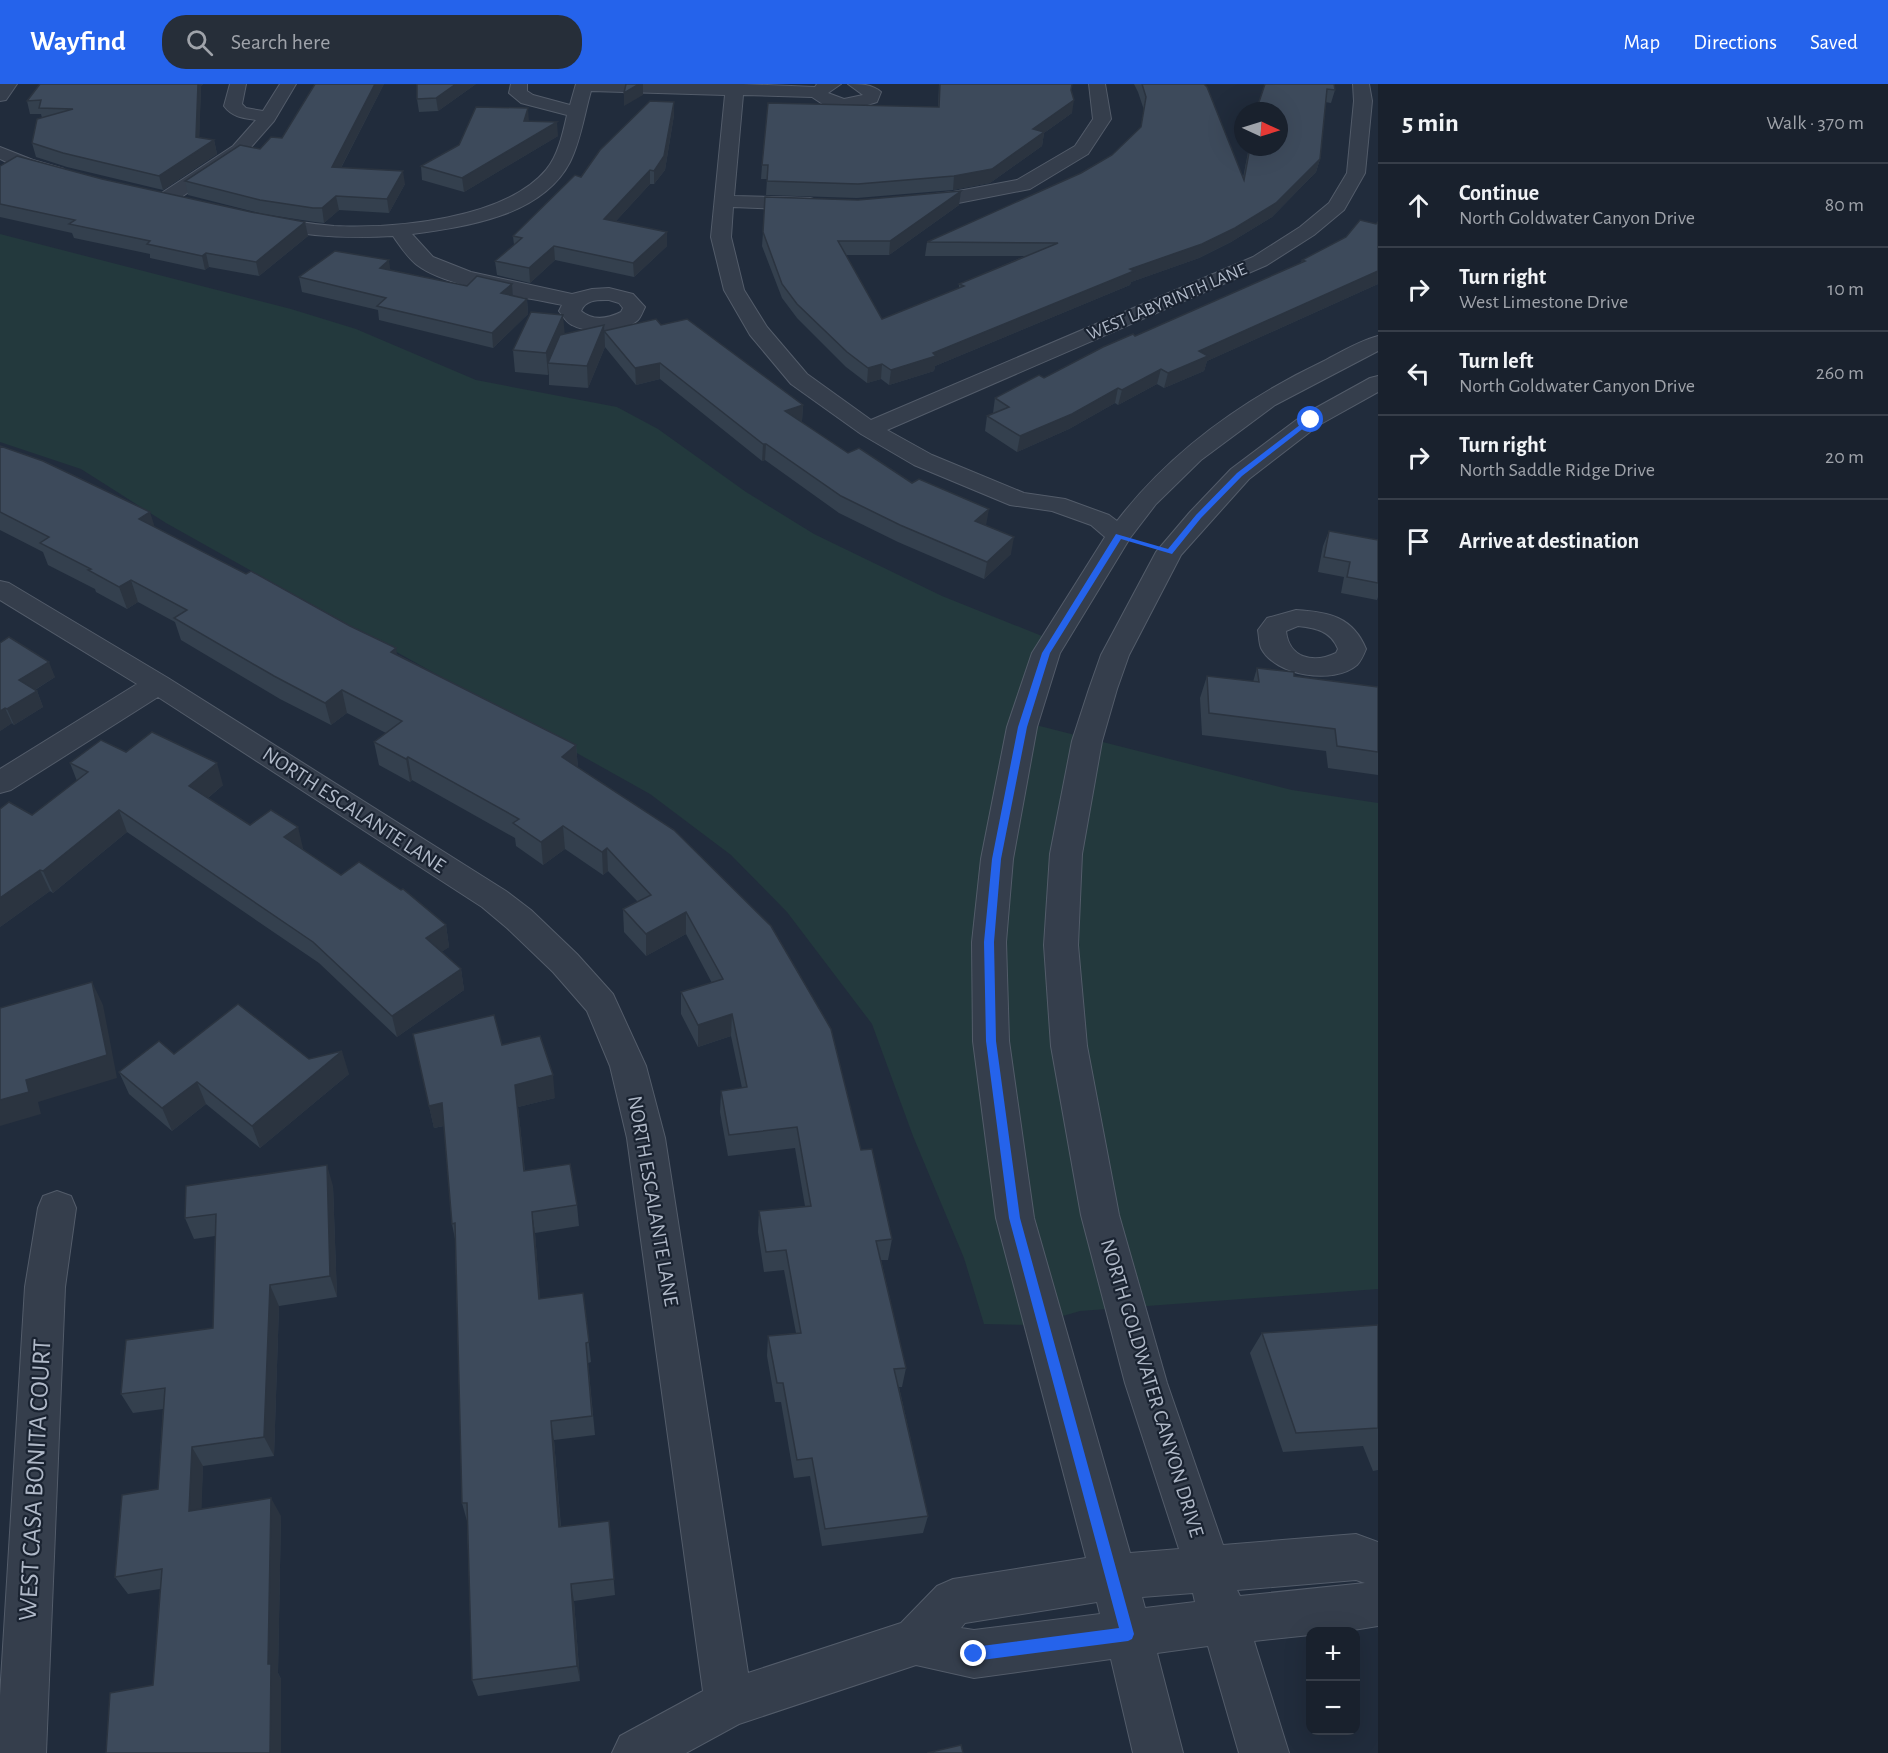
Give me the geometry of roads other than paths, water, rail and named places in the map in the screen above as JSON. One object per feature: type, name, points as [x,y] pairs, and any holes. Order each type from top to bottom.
[{"type":"street","points":[[0,96],[9,84]]},
{"type":"street","points":[[238,84],[233,106],[242,112],[268,117]]},
{"type":"street","points":[[167,198],[239,150],[268,117],[288,84]]},
{"type":"street","points":[[519,84],[518,93],[528,99],[576,112]]},
{"type":"street","points":[[826,88],[819,95],[828,101],[844,104],[860,103],[871,98],[872,92],[856,84]]},
{"type":"street","points":[[900,202],[953,198],[1023,186],[1082,150],[1102,119],[1097,84]]},
{"type":"street","name":"WEST LABYRINTH LANE","points":[[869,429],[1260,261],[1307,231],[1336,206],[1356,173],[1363,101],[1361,84]]},
{"type":"street","points":[[245,216],[289,227],[346,232],[399,230],[465,219],[497,209],[527,196],[553,176],[563,157],[584,85],[826,88]]},
{"type":"street","points":[[734,87],[721,237],[734,290],[758,330],[800,379],[869,429],[923,460],[1019,500],[1038,517],[1088,534],[1144,544]]},
{"type":"street","points":[[0,152],[26,164],[75,177]]},
{"type":"street","points":[[1356,173],[1378,176]]},
{"type":"street","points":[[144,193],[189,203]]},
{"type":"street","points":[[724,201],[824,204]]},
{"type":"street","points":[[399,230],[418,255],[430,264],[467,277],[575,301]]},
{"type":"street","name":"NORTH GOLDWATER CANYON DRIVE","points":[[1264,1753],[1208,1568],[1146,1383],[1100,1215],[1069,1046],[1061,945],[1066,854],[1087,741],[1115,655],[1144,544],[1147,498],[1192,455],[1276,395],[1378,343]]},
{"type":"street","name":"NORTH GOLDWATER CANYON DRIVE","points":[[1158,1753],[1114,1577],[1015,1218],[991,1041],[989,942],[997,859],[1022,727],[1046,653],[1144,544],[1199,517],[1248,467],[1311,420],[1378,383]]},
{"type":"street","name":"NORTH ESCALANTE LANE","points":[[0,589],[158,684],[494,899],[542,941],[601,1004],[628,1066],[646,1138],[729,1703]]},
{"type":"street","points":[[0,783],[158,684]]},
{"type":"street","name":"WEST CASA BONITA COURT","points":[[21,1753],[45,1287],[57,1208]]},
{"type":"street","points":[[637,1753],[729,1703],[916,1642],[953,1602],[1114,1577],[1208,1568],[1356,1557],[1378,1565]]},
{"type":"street","points":[[916,1642],[974,1654],[1224,1621],[1373,1605],[1378,1601]]}]
